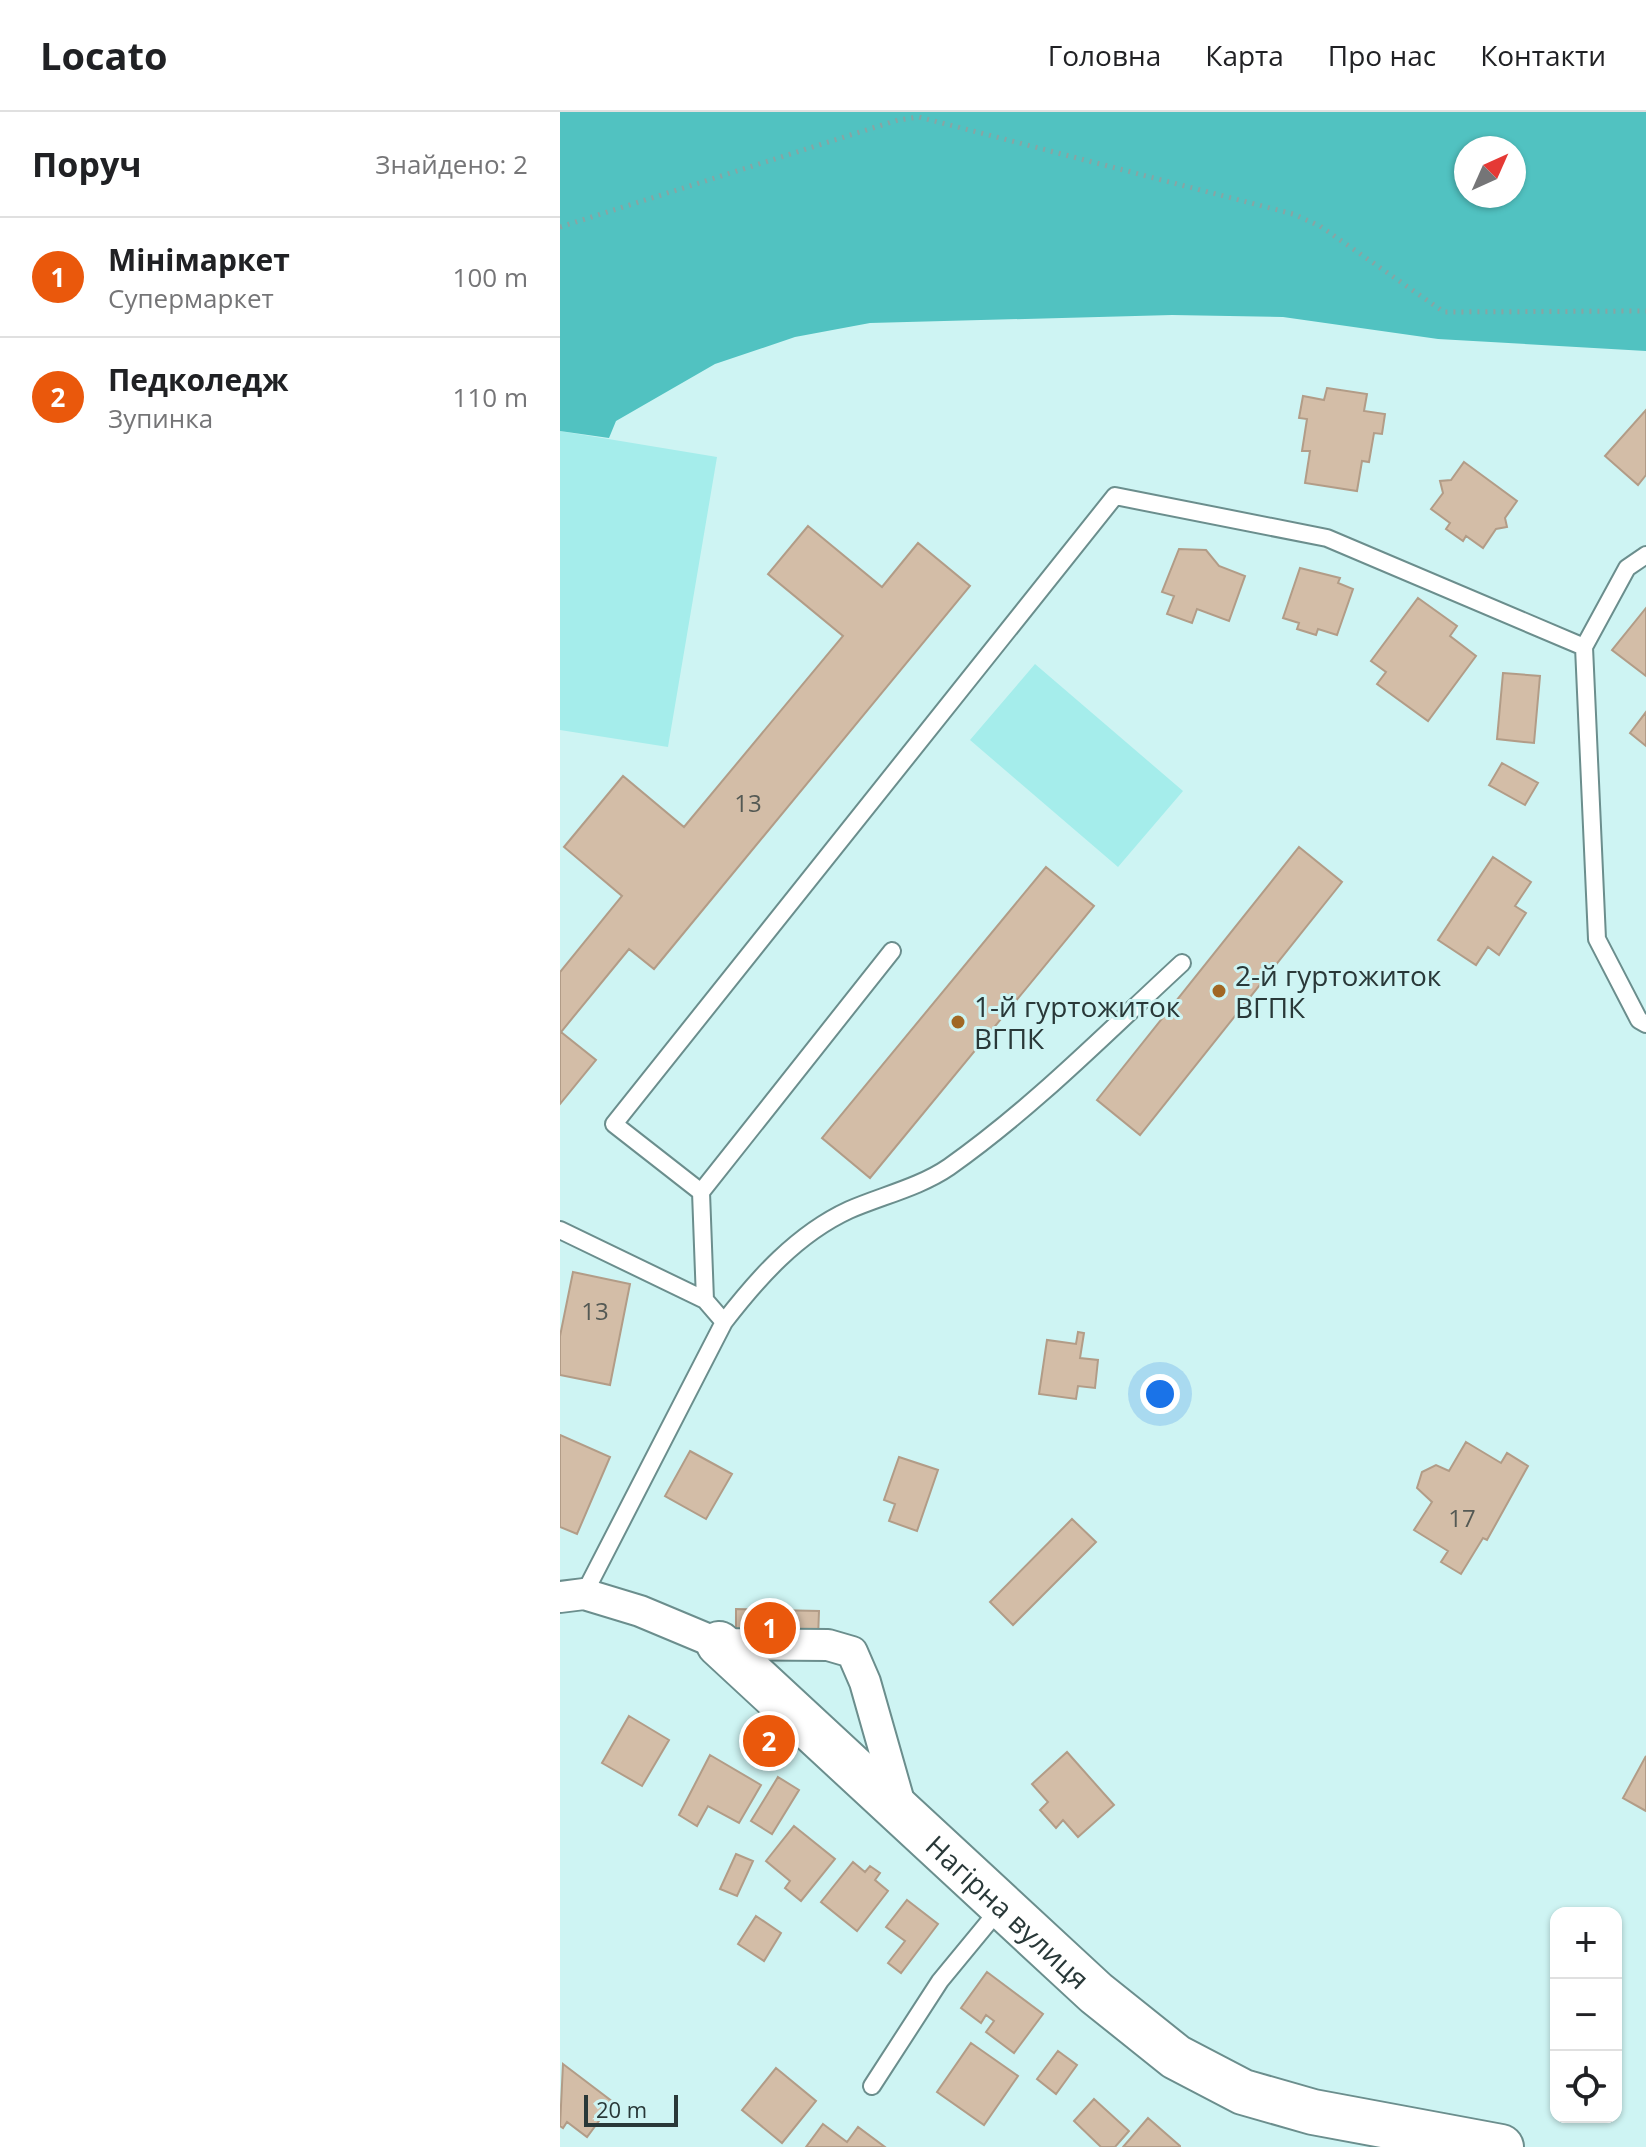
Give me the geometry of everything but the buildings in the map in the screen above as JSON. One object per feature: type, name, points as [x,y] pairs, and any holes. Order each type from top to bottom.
[{"type":"street","name":"Нагірна вулиця","points":[[572,1596],[640,1611],[719,1644],[1096,1993],[1176,2057],[1243,2092],[1313,2112],[1501,2147]]},
{"type":"street","points":[[719,1644],[828,1645],[852,1652],[865,1682],[903,1814]]},
{"type":"lane","points":[[701,1192],[614,1124],[1115,496],[1327,538],[1584,647]]},
{"type":"lane","points":[[1646,555],[1627,568],[1584,647],[1597,939],[1639,1020],[1646,1024]]},
{"type":"lane","points":[[705,1300],[701,1192],[892,951]]},
{"type":"lane","points":[[572,1596],[724,1322],[751,1287],[796,1243],[845,1212],[945,1170],[1013,1121],[1182,963]]},
{"type":"lane","points":[[560,1230],[705,1300],[724,1322]]},
{"type":"lane","points":[[872,2086],[940,1981],[1002,1906]]},
{"type":"path","points":[[560,227],[898,120],[919,117],[1293,214],[1320,226],[1444,312],[1646,311]]},
{"type":"shaded area","points":[[560,112],[1646,112],[1646,351],[1438,339],[1283,317],[1172,315],[870,323],[795,337],[715,364],[616,421],[609,438],[560,431]]},
{"type":"shaded area","points":[[560,431],[717,457],[668,747],[560,730]]},
{"type":"shaded area","points":[[1035,664],[1183,791],[1118,867],[970,740]]},
{"type":"place","name":"2-й гуртожиток ВГПК","points":[[1219,991]]},
{"type":"place","name":"1-й гуртожиток ВГПК","points":[[958,1022]]},
{"type":"place","name":"Мінімаркет","points":[[770,1628]]},
{"type":"place","name":"Педколедж","points":[[769,1741]]}]
